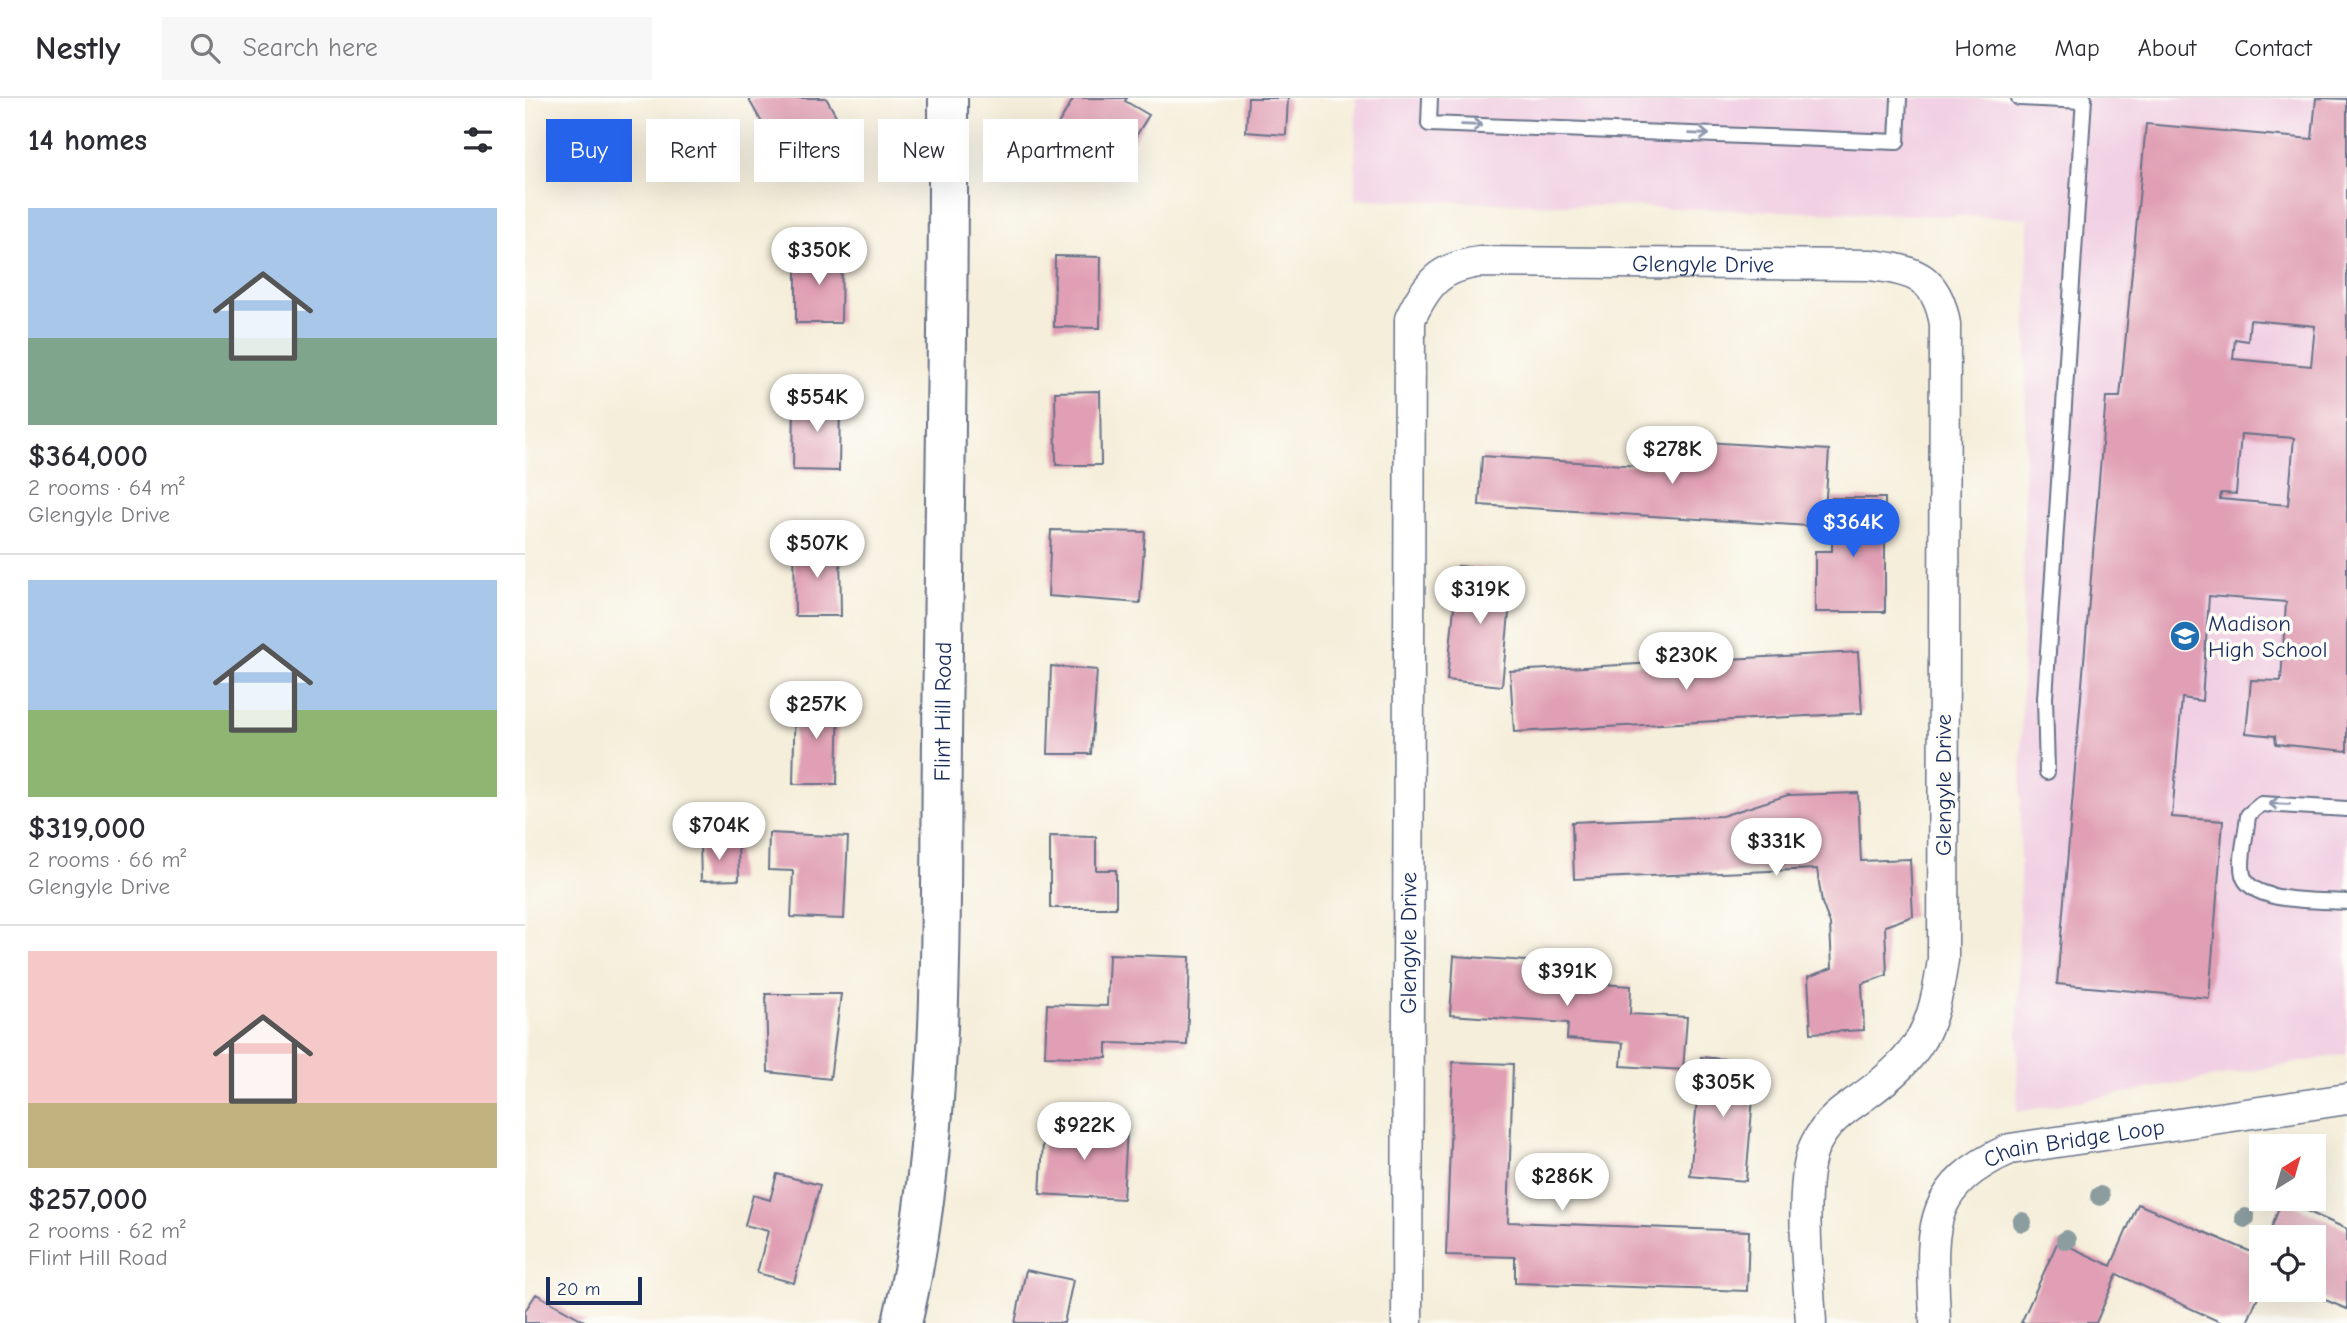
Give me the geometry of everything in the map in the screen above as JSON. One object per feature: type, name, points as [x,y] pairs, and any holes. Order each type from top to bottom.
[{"type":"street","name":"Flint Hill Road","points":[[901,1323],[924,1201],[935,1089],[941,812],[948,98]]},
{"type":"street","name":"Glengyle Drive","points":[[1407,1323],[1410,319],[1419,299],[1436,278],[1455,265],[1480,262],[1870,265],[1900,268],[1923,280],[1940,298],[1945,324],[1943,960],[1936,1009],[1923,1039],[1901,1067],[1836,1114],[1815,1145],[1807,1190],[1811,1323]]},
{"type":"street","name":"Chain Bridge Loop","points":[[1935,1323],[1933,1236],[1942,1201],[1958,1180],[1981,1162],[2010,1149],[2347,1099]]},
{"type":"lane","points":[[1430,98],[1429,124],[1897,142],[1899,98]]},
{"type":"lane","points":[[2019,98],[2084,99],[2045,698],[2047,772]]},
{"type":"lane","points":[[2347,809],[2261,804],[2248,815],[2243,874],[2252,889],[2266,896],[2347,902]]},
{"type":"shaded area","name":"Madison High School","points":[[1356,98],[2347,98],[2347,1054],[2017,1112],[2028,218],[1355,199]]},
{"type":"building","points":[[826,98],[838,119],[760,119],[749,100]]},
{"type":"building","points":[[1074,98],[1127,98],[1125,101],[1149,115],[1138,133],[1138,119],[1061,119]]},
{"type":"building","points":[[1248,98],[1288,98],[1286,135],[1246,132]]},
{"type":"building","points":[[2316,98],[2347,99],[2347,751],[2276,744],[2275,736],[2246,733],[2251,680],[2281,681],[2286,602],[2209,596],[2202,701],[2182,698],[2172,817],[2223,821],[2209,998],[2057,984],[2106,397],[2120,397],[2146,124],[2312,139]],"holes":[[[2250,320],[2315,326],[2311,366],[2233,359],[2235,339],[2248,341]],[[2241,434],[2294,438],[2288,505],[2220,499],[2221,493],[2236,494]]]},
{"type":"building","points":[[796,252],[842,252],[841,323],[796,323]]},
{"type":"building","points":[[1055,256],[1101,257],[1100,328],[1054,327]]},
{"type":"building","points":[[1100,391],[1101,465],[1056,465],[1055,392]]},
{"type":"building","points":[[794,397],[840,398],[839,471],[793,470]]},
{"type":"building","points":[[1706,442],[1829,450],[1824,527],[1479,505],[1482,456],[1704,470]]},
{"type":"building","points":[[1832,498],[1885,498],[1885,612],[1815,612],[1815,551],[1832,551]]},
{"type":"building","points":[[1051,530],[1145,532],[1140,603],[1048,596]]},
{"type":"building","points":[[794,543],[840,544],[841,616],[795,616]]},
{"type":"building","points":[[1458,566],[1513,572],[1502,686],[1447,680]]},
{"type":"building","points":[[1858,652],[1862,713],[1514,732],[1510,671]]},
{"type":"building","points":[[1051,666],[1097,670],[1091,754],[1048,754]]},
{"type":"building","points":[[795,697],[839,698],[837,784],[793,784]]},
{"type":"building","points":[[1858,793],[1861,861],[1910,859],[1913,916],[1885,926],[1887,975],[1862,984],[1864,1030],[1811,1033],[1808,977],[1832,968],[1830,924],[1822,903],[1817,869],[1574,879],[1572,822],[1722,816],[1788,795]]},
{"type":"building","points":[[769,833],[848,837],[844,919],[791,917],[793,871],[768,870]]},
{"type":"building","points":[[1050,836],[1096,837],[1096,870],[1116,870],[1116,908],[1050,908]]},
{"type":"building","points":[[738,842],[739,880],[701,881],[700,843]]},
{"type":"building","points":[[1109,954],[1190,957],[1187,1045],[1107,1043],[1107,1058],[1045,1056],[1047,1004],[1107,1006]]},
{"type":"building","points":[[1454,956],[1572,964],[1571,982],[1631,986],[1630,1014],[1687,1017],[1683,1070],[1621,1066],[1623,1043],[1567,1039],[1568,1023],[1450,1015]]},
{"type":"building","points":[[766,994],[841,994],[830,1079],[768,1072]]},
{"type":"building","points":[[1701,1057],[1756,1062],[1746,1181],[1690,1176]]},
{"type":"building","points":[[1453,1062],[1513,1064],[1508,1222],[1749,1231],[1747,1291],[1515,1283],[1515,1257],[1446,1255]]},
{"type":"building","points":[[1044,1126],[1127,1130],[1123,1199],[1040,1194]]},
{"type":"building","points":[[777,1174],[820,1185],[794,1283],[757,1273],[768,1231],[745,1225],[753,1195],[770,1200]]},
{"type":"building","points":[[2138,1204],[2249,1251],[2249,1302],[2256,1302],[2247,1323],[2222,1323],[2117,1274],[2096,1323],[2021,1323],[2058,1241],[2111,1266]]},
{"type":"building","points":[[2278,1211],[2307,1211],[2347,1229],[2347,1309],[2326,1300],[2326,1225],[2273,1225]]},
{"type":"building","points":[[1026,1270],[1073,1280],[1064,1323],[1015,1323]]},
{"type":"building","points":[[536,1294],[588,1323],[525,1323],[525,1311]]},
{"type":"place","name":"Madison High School","points":[[2185,636]]}]
